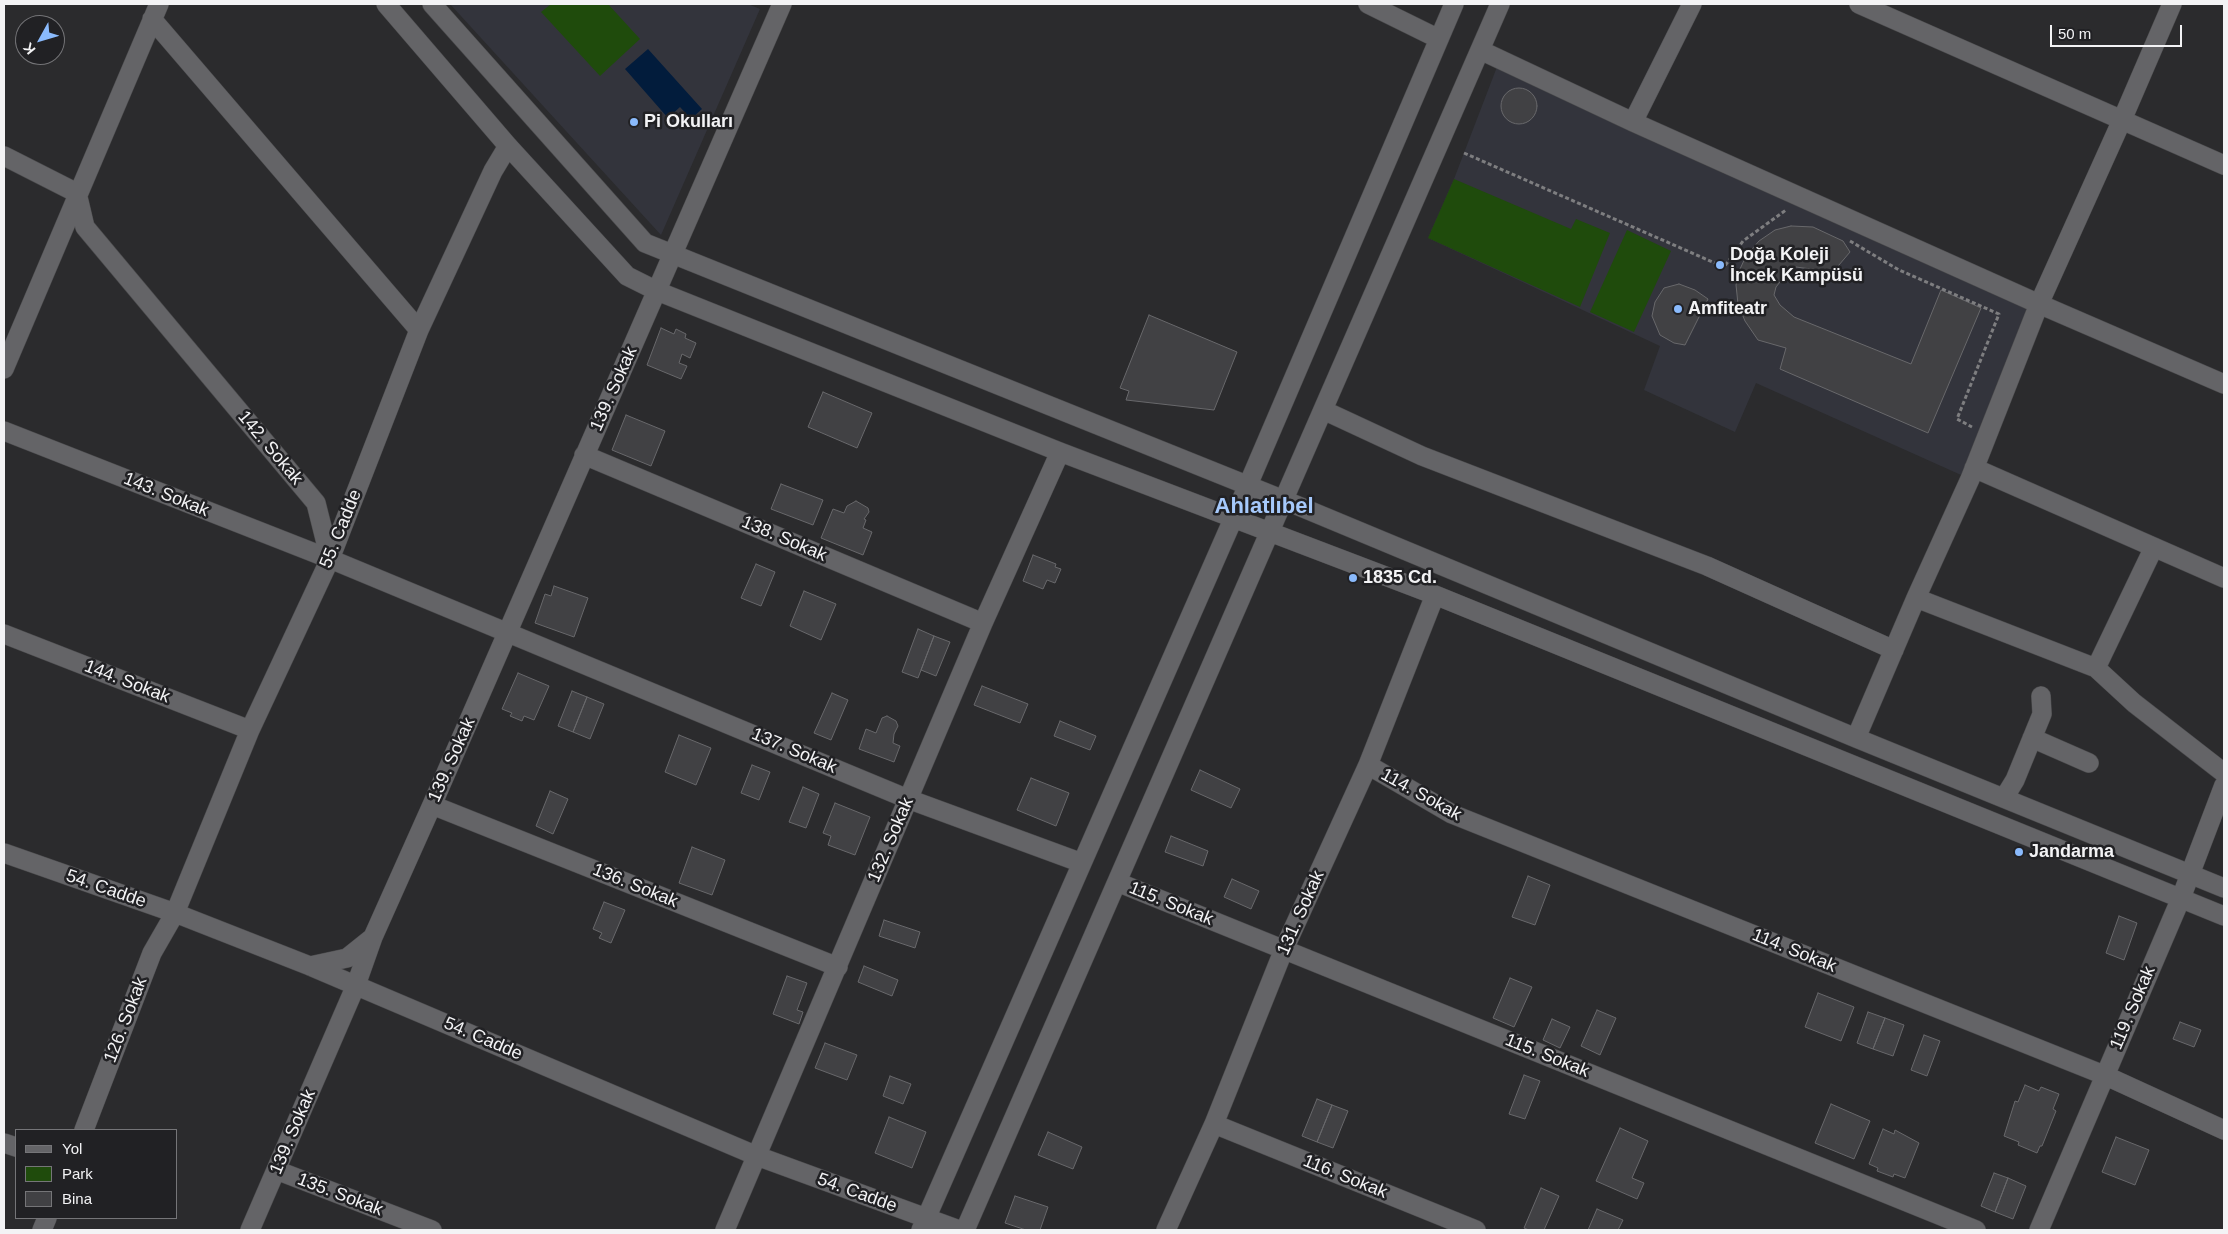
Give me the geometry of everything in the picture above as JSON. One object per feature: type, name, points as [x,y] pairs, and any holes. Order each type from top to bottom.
[{"type":"street","points":[[386,4],[508,146],[627,276],[657,291],[1060,452],[1435,595],[2224,916]]},
{"type":"street","points":[[432,4],[645,243],[1284,500],[1856,738],[2224,888]]},
{"type":"street","name":"139. Sokak","points":[[250,1230],[356,985],[372,937],[432,805],[782,4]]},
{"type":"street","points":[[1368,4],[1439,39]]},
{"type":"street","points":[[924,1225],[1248,486],[1454,4]]},
{"type":"street","points":[[965,1230],[1500,4]]},
{"type":"street","points":[[1633,122],[1692,4]]},
{"type":"street","points":[[1859,4],[2224,165]]},
{"type":"street","points":[[1856,738],[1974,468],[2038,304],[2122,120],[2172,4]]},
{"type":"street","points":[[4,370],[77,193],[156,12],[419,330]]},
{"type":"street","points":[[1480,50],[1633,122],[2038,304],[2224,384]]},
{"type":"street","name":"55. Cadde","points":[[175,913],[250,730],[330,558],[419,330],[493,171],[508,146]]},
{"type":"street","points":[[4,156],[77,193]]},
{"type":"street","name":"142. Sokak","points":[[77,193],[85,227],[316,502],[330,558]]},
{"type":"street","points":[[1323,410],[1422,456],[1707,566],[1894,650]]},
{"type":"street","name":"143. Sokak","points":[[4,431],[330,558]]},
{"type":"street","name":"132. Sokak","points":[[725,1230],[983,623],[1060,452]]},
{"type":"street","name":"138. Sokak","points":[[584,455],[983,623]]},
{"type":"street","points":[[1974,468],[2224,578]]},
{"type":"street","points":[[2096,668],[2154,547]]},
{"type":"street","points":[[330,558],[508,632]]},
{"type":"street","name":"131. Sokak","points":[[1166,1230],[1214,1124],[1284,949],[1368,765],[1435,595]]},
{"type":"street","points":[[1916,598],[2096,668],[2134,703],[2224,773]]},
{"type":"street","name":"137. Sokak","points":[[508,632],[908,798],[1082,863]]},
{"type":"street","name":"144. Sokak","points":[[4,634],[250,730]]},
{"type":"street","points":[[2004,798],[2015,780],[2042,714],[2040,696]]},
{"type":"street","points":[[2032,738],[2089,763]]},
{"type":"street","name":"114. Sokak","points":[[1368,765],[1452,814],[2104,1075],[2224,1130]]},
{"type":"street","name":"119. Sokak","points":[[2039,1230],[2181,898],[2224,785]]},
{"type":"street","name":"136. Sokak","points":[[432,805],[838,967]]},
{"type":"street","name":"54. Cadde","points":[[4,854],[175,913],[310,966],[924,1225],[959,1230]]},
{"type":"street","name":"115. Sokak","points":[[1117,882],[1976,1230]]},
{"type":"street","name":"126. Sokak","points":[[84,1129],[152,953],[175,913]]},
{"type":"street","points":[[310,966],[347,958],[372,937]]},
{"type":"street","name":"116. Sokak","points":[[1214,1124],[1476,1230]]},
{"type":"street","name":"135. Sokak","points":[[276,1170],[432,1230]]},
{"type":"path","points":[[1464,153],[1724,267],[1743,242],[1787,210]]},
{"type":"path","points":[[1843,236],[1899,270],[1999,314],[1957,419],[1987,435]]},
{"type":"shaded area","name":"Pi Okulları","points":[[450,4],[748,4],[760,9],[661,235]]},
{"type":"shaded area","name":"Doğa Koleji İncek Kampüsü","points":[[1500,59],[2039,304],[1970,479],[1756,383],[1735,432],[1644,390],[1660,346],[1428,238],[1454,179]]},
{"type":"green space","points":[[551,4],[608,4],[640,39],[600,76],[541,12]]},
{"type":"green space","points":[[1454,179],[1571,229],[1576,219],[1610,233],[1580,307],[1428,238]]},
{"type":"green space","points":[[1627,230],[1671,251],[1634,332],[1590,312]]},
{"type":"water","points":[[648,49],[702,109],[691,119],[680,107],[668,118],[625,69]]},
{"type":"building","points":[[1519,88],[1531,94],[1537,106],[1531,118],[1519,124],[1507,118],[1501,106],[1507,94]]},
{"type":"building","points":[[1791,226],[1813,227],[1843,241],[1850,252],[1833,272],[1796,267],[1784,277],[1776,287],[1774,295],[1780,305],[1794,317],[1911,364],[1941,290],[1981,308],[1928,433],[1780,369],[1786,348],[1758,340],[1745,321],[1738,304],[1736,285],[1746,256],[1759,241],[1775,230]]},
{"type":"building","name":"Amfiteatr","points":[[1679,284],[1695,290],[1708,299],[1685,345],[1674,343],[1660,335],[1652,316],[1655,302],[1664,288]]},
{"type":"building","points":[[1149,315],[1237,352],[1214,410],[1126,400],[1129,391],[1120,388]]},
{"type":"building","points":[[661,328],[674,334],[676,329],[686,334],[685,338],[696,343],[690,358],[682,354],[679,363],[687,366],[681,379],[647,365]]},
{"type":"building","points":[[823,392],[872,413],[857,448],[808,427]]},
{"type":"building","points":[[626,415],[665,431],[651,466],[612,450]]},
{"type":"building","points":[[781,484],[823,500],[813,525],[771,509]]},
{"type":"building","points":[[856,501],[868,508],[869,512],[864,519],[866,520],[863,528],[872,532],[863,555],[821,538],[833,509],[844,513],[847,506]]},
{"type":"building","points":[[1033,555],[1056,564],[1055,567],[1061,569],[1055,583],[1047,580],[1043,589],[1023,581]]},
{"type":"building","points":[[756,564],[775,572],[761,606],[741,598]]},
{"type":"building","points":[[554,586],[588,598],[574,637],[535,623],[545,594],[551,596]]},
{"type":"building","points":[[804,591],[836,604],[821,640],[790,626]]},
{"type":"building","points":[[918,629],[934,636],[918,678],[902,672]]},
{"type":"building","points":[[934,636],[950,642],[936,676],[921,670]]},
{"type":"building","points":[[518,673],[549,686],[534,720],[524,716],[522,721],[510,716],[512,713],[502,709]]},
{"type":"building","points":[[982,686],[1028,704],[1020,723],[974,705]]},
{"type":"building","points":[[572,691],[587,697],[573,732],[558,726]]},
{"type":"building","points":[[832,693],[848,700],[831,740],[814,733]]},
{"type":"building","points":[[587,697],[604,704],[590,739],[573,732]]},
{"type":"building","points":[[887,716],[896,721],[898,726],[894,734],[893,743],[900,746],[894,762],[859,749],[866,729],[876,733],[882,718]]},
{"type":"building","points":[[1060,721],[1096,736],[1090,750],[1054,736]]},
{"type":"building","points":[[679,735],[711,748],[696,785],[665,772]]},
{"type":"building","points":[[752,765],[770,772],[759,800],[741,793]]},
{"type":"building","points":[[1200,770],[1240,789],[1231,808],[1191,790]]},
{"type":"building","points":[[1031,778],[1069,793],[1056,826],[1017,810]]},
{"type":"building","points":[[803,787],[819,794],[806,828],[789,822]]},
{"type":"building","points":[[550,791],[568,799],[553,834],[536,826]]},
{"type":"building","points":[[835,803],[870,817],[855,855],[828,845],[831,836],[823,833]]},
{"type":"building","points":[[1171,836],[1208,851],[1203,866],[1165,852]]},
{"type":"building","points":[[692,847],[725,860],[712,895],[679,883]]},
{"type":"building","points":[[1528,876],[1550,885],[1535,925],[1512,917]]},
{"type":"building","points":[[1232,879],[1259,891],[1251,909],[1224,897]]},
{"type":"building","points":[[604,902],[625,910],[611,943],[599,938],[602,933],[593,929]]},
{"type":"building","points":[[2119,916],[2137,923],[2124,960],[2106,953]]},
{"type":"building","points":[[884,920],[920,932],[915,948],[879,936]]},
{"type":"building","points":[[864,966],[898,980],[892,996],[858,982]]},
{"type":"building","points":[[787,976],[807,983],[797,1010],[803,1012],[799,1024],[773,1014]]},
{"type":"building","points":[[1510,978],[1532,987],[1514,1027],[1493,1018]]},
{"type":"building","points":[[1818,993],[1854,1007],[1841,1041],[1805,1027]]},
{"type":"building","points":[[1597,1010],[1616,1018],[1600,1055],[1581,1046]]},
{"type":"building","points":[[1868,1012],[1885,1018],[1873,1049],[1857,1043]]},
{"type":"building","points":[[1885,1018],[1904,1025],[1893,1056],[1873,1049]]},
{"type":"building","points":[[1552,1019],[1570,1027],[1560,1048],[1543,1040]]},
{"type":"building","points":[[2180,1022],[2201,1030],[2194,1047],[2173,1039]]},
{"type":"building","points":[[1924,1035],[1940,1041],[1927,1076],[1911,1070]]},
{"type":"building","points":[[825,1043],[857,1055],[847,1080],[815,1068]]},
{"type":"building","points":[[1524,1075],[1540,1081],[1525,1119],[1509,1114]]},
{"type":"building","points":[[890,1076],[911,1084],[903,1104],[883,1096]]},
{"type":"building","points":[[2025,1085],[2039,1091],[2041,1087],[2059,1094],[2053,1109],[2056,1111],[2042,1146],[2040,1146],[2037,1153],[2018,1145],[2019,1142],[2004,1136],[2015,1101],[2018,1102]]},
{"type":"building","points":[[1317,1099],[1332,1105],[1317,1142],[1302,1136]]},
{"type":"building","points":[[1831,1104],[1870,1121],[1854,1159],[1815,1143]]},
{"type":"building","points":[[1332,1105],[1348,1111],[1333,1148],[1317,1142]]},
{"type":"building","points":[[889,1117],[926,1132],[912,1168],[875,1153]]},
{"type":"building","points":[[1620,1128],[1648,1141],[1632,1178],[1644,1183],[1637,1199],[1596,1181]]},
{"type":"building","points":[[1883,1129],[1894,1134],[1895,1130],[1919,1143],[1905,1178],[1894,1174],[1893,1177],[1877,1171],[1878,1168],[1869,1164]]},
{"type":"building","points":[[1048,1132],[1082,1147],[1073,1169],[1038,1155]]},
{"type":"building","points":[[2116,1137],[2149,1150],[2135,1185],[2102,1172]]},
{"type":"building","points":[[1994,1173],[2008,1178],[1995,1212],[1981,1206]]},
{"type":"building","points":[[2008,1178],[2026,1186],[2013,1219],[1995,1212]]},
{"type":"building","points":[[1541,1188],[1559,1196],[1544,1230],[1529,1230],[1524,1228]]},
{"type":"building","points":[[1015,1196],[1048,1207],[1040,1230],[1026,1230],[1005,1223]]},
{"type":"building","points":[[1597,1209],[1623,1220],[1618,1230],[1588,1230]]},
{"type":"place","name":"Pi Okulları","points":[[634,122]]},
{"type":"place","name":"Doğa Koleji İncek Kampüsü","points":[[1720,265]]},
{"type":"place","name":"Amfiteatr","points":[[1678,309]]},
{"type":"place","name":"1835 Cd.","points":[[1353,578]]},
{"type":"place","name":"Jandarma","points":[[2019,852]]},
{"type":"district","name":"Ahlatlıbel","points":[[1264,507]]}]
